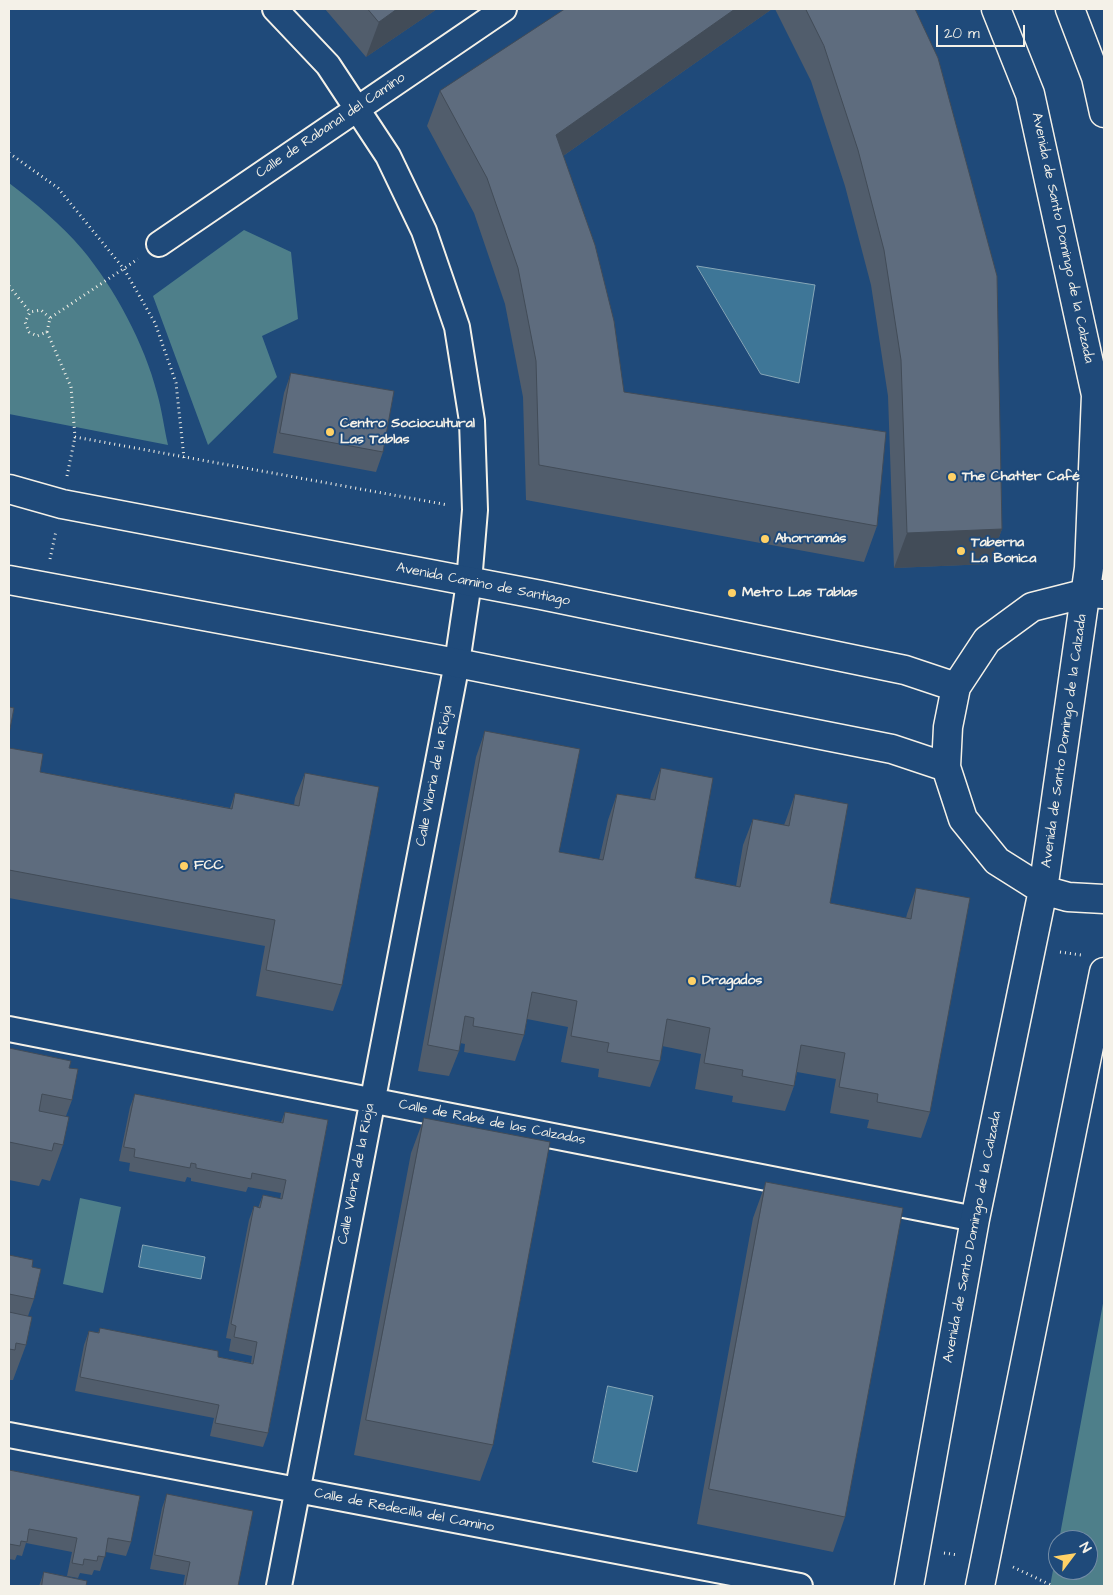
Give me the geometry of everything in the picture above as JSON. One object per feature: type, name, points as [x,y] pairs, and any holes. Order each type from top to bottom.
[{"type":"street","name":"Calle Viloria de la Rioja","points":[[275,9],[328,66],[358,108],[388,156],[424,231],[457,327],[472,422],[475,510],[469,582],[458,663],[371,1099],[279,1586]]},
{"type":"street","name":"Calle de Rabanal del Camino","points":[[159,244],[504,9]]},
{"type":"street","name":"Avenida de Santo Domingo de la Calzada","points":[[908,1586],[975,1219],[1043,890],[1096,594],[1096,395],[1030,94],[996,9]]},
{"type":"street","points":[[1070,9],[1096,78],[1104,113]]},
{"type":"street","name":"Avenida Camino de Santiago","points":[[9,489],[62,504],[469,582],[905,670],[956,687]]},
{"type":"street","points":[[9,580],[458,663],[892,749],[946,767]]},
{"type":"street","name":"Avenida de Santo Domingo de la Calzada","points":[[1096,594],[1032,607],[987,640],[956,687],[948,727],[946,767],[963,819],[996,862],[1043,890],[1068,897],[1104,899]]},
{"type":"street","points":[[980,1586],[1095,964]]},
{"type":"street","name":"Calle de Rabé de las Calzadas","points":[[9,1028],[975,1219]]},
{"type":"street","name":"Calle de Redecilla del Camino","points":[[9,1434],[800,1586]]},
{"type":"path","points":[[9,154],[58,188],[124,269],[156,323],[176,383],[184,458]]},
{"type":"path","points":[[159,244],[50,318],[47,332],[72,387],[75,437],[475,510]]},
{"type":"path","points":[[9,286],[30,312]]},
{"type":"path","points":[[30,312],[41,310],[50,318]]},
{"type":"path","points":[[30,312],[25,322],[28,332],[37,336],[47,332]]},
{"type":"path","points":[[1031,948],[1095,964]]},
{"type":"green space","points":[[9,183],[47,214],[74,240],[94,264],[117,299],[136,336],[152,375],[168,445],[9,414]]},
{"type":"green space","points":[[244,230],[291,252],[298,319],[262,336],[277,377],[208,445],[153,296]]},
{"type":"green space","points":[[80,1198],[121,1207],[103,1293],[63,1284]]},
{"type":"green space","points":[[1104,1298],[1104,1586],[1050,1586],[1051,1580],[1098,1580],[1098,1530],[1061,1530]]},
{"type":"water","points":[[697,266],[815,285],[799,383],[761,374]]},
{"type":"water","points":[[143,1245],[205,1257],[201,1279],[139,1267]]},
{"type":"water","points":[[608,1386],[653,1396],[637,1472],[593,1462]]},
{"type":"building","points":[[368,9],[397,9],[379,22]]},
{"type":"building","points":[[565,9],[735,9],[556,135],[595,245],[614,321],[624,392],[886,432],[877,526],[539,465],[536,361],[518,268],[487,178],[440,91]]},
{"type":"building","points":[[806,9],[915,9],[938,58],[997,276],[1002,529],[907,533],[901,360],[884,250],[858,150],[824,46]]},
{"type":"building","name":"Centro Sociocultural Las Tablas","points":[[291,373],[394,391],[383,452],[280,433]]},
{"type":"building","points":[[9,707],[14,708],[9,734]]},
{"type":"building","name":"Dragados","points":[[485,731],[580,749],[559,852],[603,860],[617,794],[655,800],[661,768],[713,778],[695,878],[740,887],[753,819],[789,826],[795,794],[848,804],[830,903],[911,919],[916,888],[970,898],[930,1112],[877,1102],[878,1094],[839,1087],[845,1053],[801,1045],[794,1086],[742,1076],[743,1070],[704,1063],[710,1028],[667,1019],[660,1061],[607,1052],[609,1043],[571,1036],[577,1001],[532,992],[524,1035],[473,1026],[474,1018],[465,1016],[459,1051],[428,1045]]},
{"type":"building","name":"FCC","points":[[9,748],[43,754],[40,772],[232,809],[235,793],[299,806],[305,773],[379,787],[342,985],[266,970],[275,920],[9,870]]},
{"type":"building","points":[[9,1048],[71,1061],[69,1068],[78,1069],[72,1100],[42,1094],[39,1111],[69,1117],[63,1145],[54,1143],[52,1151],[9,1142]]},
{"type":"building","points":[[135,1094],[283,1123],[285,1112],[328,1120],[268,1433],[215,1423],[219,1405],[80,1377],[89,1331],[99,1333],[100,1328],[218,1351],[218,1357],[253,1364],[257,1342],[234,1337],[236,1326],[231,1324],[254,1206],[260,1208],[263,1195],[282,1199],[286,1180],[252,1173],[251,1179],[196,1168],[196,1164],[191,1163],[190,1168],[134,1157],[135,1149],[124,1147]]},
{"type":"building","points":[[424,1118],[550,1142],[493,1445],[366,1420]]},
{"type":"building","points":[[766,1182],[903,1208],[845,1517],[709,1489]]},
{"type":"building","points":[[9,1255],[33,1260],[32,1267],[41,1269],[34,1299],[9,1294]]},
{"type":"building","points":[[9,1312],[32,1317],[26,1345],[16,1343],[15,1350],[9,1349]]},
{"type":"building","points":[[9,1470],[140,1496],[131,1542],[108,1538],[105,1557],[98,1556],[97,1561],[84,1559],[83,1565],[72,1563],[77,1538],[29,1529],[27,1542],[21,1541],[20,1546],[9,1544]]},
{"type":"building","points":[[167,1494],[253,1511],[238,1586],[185,1586],[190,1562],[155,1555]]},
{"type":"building","points":[[44,1572],[87,1581],[86,1586],[42,1586]]},
{"type":"place","name":"Centro Sociocultural Las Tablas","points":[[330,432]]},
{"type":"place","name":"The Chatter Café","points":[[952,477]]},
{"type":"place","name":"Ahorramás","points":[[765,539]]},
{"type":"place","name":"Taberna La Bonica","points":[[961,551]]},
{"type":"place","name":"Metro Las Tablas","points":[[732,593]]},
{"type":"place","name":"FCC","points":[[184,866]]},
{"type":"place","name":"Dragados","points":[[692,981]]}]
